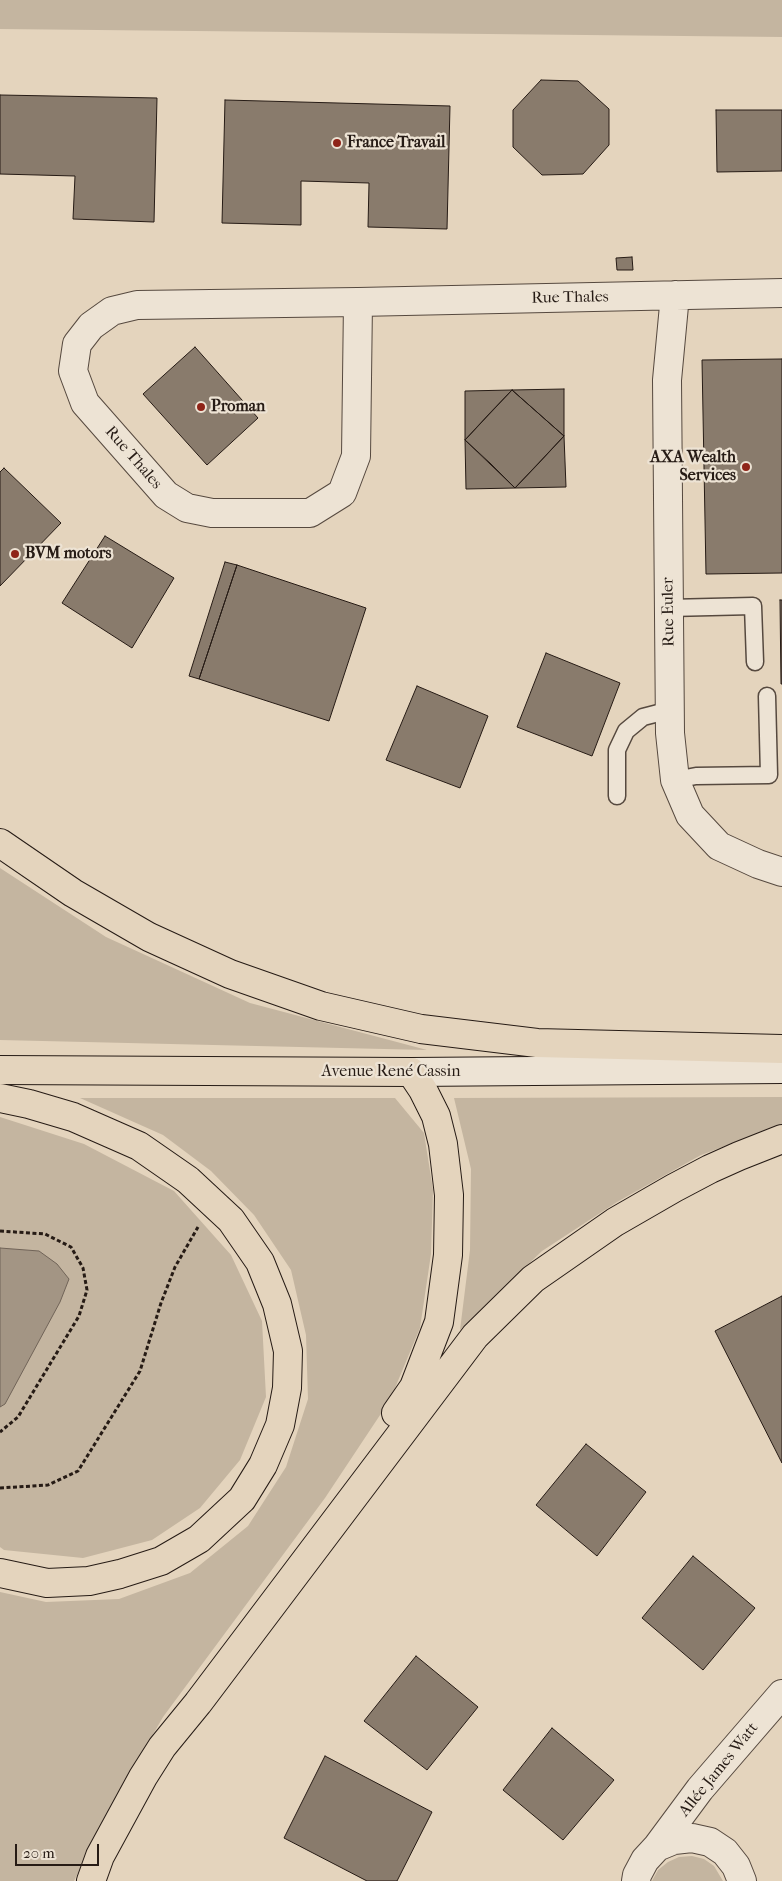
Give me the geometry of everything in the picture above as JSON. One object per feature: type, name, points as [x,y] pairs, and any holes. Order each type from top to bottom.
[{"type":"main road","points":[[0,843],[73,893],[149,937],[230,974],[321,1006],[421,1029],[536,1043],[782,1049]]},
{"type":"main road","name":"Avenue René Cassin","points":[[0,1070],[411,1072]]},
{"type":"main road","points":[[162,1747],[185,1696],[373,1446],[414,1387],[439,1322],[448,1255],[449,1195],[443,1144],[436,1116],[423,1090],[411,1072]]},
{"type":"main road","points":[[0,1098],[29,1104],[72,1117],[139,1146],[188,1180],[230,1220],[260,1262],[277,1304],[288,1351],[287,1388],[280,1426],[263,1465],[242,1499],[199,1539],[161,1561],[120,1574],[89,1581],[47,1583],[0,1573]]},
{"type":"main road","points":[[91,1881],[100,1856],[143,1777],[162,1747],[198,1703],[475,1336],[533,1279],[616,1222],[674,1188],[739,1156],[782,1139]]},
{"type":"street","name":"Rue Thales","points":[[358,302],[356,456],[342,493],[310,513],[212,513],[187,508],[166,496],[86,403],[73,371],[77,344],[91,326],[112,311],[137,305],[782,293]]},
{"type":"street","name":"Rue Euler","points":[[675,295],[667,380],[670,733],[676,780],[690,815],[719,846],[758,864],[782,872]]},
{"type":"street","name":"Avenue René Cassin","points":[[411,1072],[782,1069]]},
{"type":"street","name":"Allée James Watt","points":[[636,1881],[645,1860],[657,1847],[700,1789],[782,1694]]},
{"type":"street","points":[[657,1847],[674,1840],[692,1838],[710,1842],[725,1852],[736,1866],[742,1881]]},
{"type":"lane","points":[[669,608],[754,606],[755,662]]},
{"type":"lane","points":[[676,780],[696,776],[768,775],[767,696]]},
{"type":"lane","points":[[617,796],[617,750],[626,731],[643,717],[670,710]]},
{"type":"path","points":[[0,1488],[48,1485],[78,1471],[140,1371],[161,1303],[175,1267],[212,1203]]},
{"type":"path","points":[[0,1231],[45,1234],[71,1247],[83,1268],[86,1290],[79,1316],[23,1409],[18,1417],[0,1432]]},
{"type":"shaded area","points":[[0,0],[782,0],[782,37],[0,29]]},
{"type":"shaded area","points":[[0,868],[106,937],[250,1003],[427,1050],[0,1040]]},
{"type":"shaded area","points":[[782,1097],[782,1125],[701,1155],[617,1202],[542,1251],[460,1330],[470,1250],[471,1169],[454,1098]]},
{"type":"shaded area","points":[[80,1098],[395,1098],[424,1133],[433,1190],[431,1254],[420,1328],[390,1400],[325,1498],[163,1717],[114,1802],[74,1881],[0,1881],[0,1592],[46,1602],[119,1599],[190,1573],[248,1526],[286,1467],[308,1399],[306,1335],[291,1270],[254,1215],[211,1171],[163,1135]]},
{"type":"shaded area","points":[[0,1117],[84,1144],[174,1191],[231,1255],[262,1321],[266,1397],[240,1460],[200,1508],[152,1540],[83,1558],[4,1550],[0,1547]]},
{"type":"shaded area","points":[[0,1248],[39,1251],[57,1264],[69,1279],[60,1302],[5,1404],[0,1407]]},
{"type":"shaded area","points":[[692,1856],[704,1859],[714,1866],[723,1881],[652,1881],[658,1870],[668,1862],[679,1857]]},
{"type":"building","points":[[541,80],[578,81],[609,109],[609,145],[583,174],[542,175],[513,147],[513,110]]},
{"type":"building","points":[[0,95],[157,98],[154,222],[73,219],[75,176],[0,174]]},
{"type":"building","name":"France Travail","points":[[225,100],[450,106],[447,229],[368,227],[369,183],[301,181],[301,225],[222,223]]},
{"type":"building","points":[[716,110],[782,110],[782,171],[717,172]]},
{"type":"building","points":[[632,257],[633,270],[617,270],[616,258]]},
{"type":"building","points":[[195,347],[258,418],[207,465],[143,394]]},
{"type":"building","points":[[782,359],[782,573],[706,574],[702,360]]},
{"type":"building","points":[[564,389],[564,436],[512,390]]},
{"type":"building","points":[[512,390],[488,415],[465,440],[465,391]]},
{"type":"building","points":[[512,390],[564,436],[515,488],[465,440]]},
{"type":"building","points":[[564,436],[566,487],[515,488],[539,463]]},
{"type":"building","points":[[465,440],[490,463],[515,488],[466,489]]},
{"type":"building","name":"BVM motors","points":[[4,468],[61,523],[0,586],[0,472]]},
{"type":"building","points":[[105,536],[174,578],[132,648],[62,603]]},
{"type":"building","points":[[225,562],[237,565],[199,679],[189,676]]},
{"type":"building","points":[[237,565],[366,608],[329,721],[199,679]]},
{"type":"building","points":[[780,600],[782,600],[782,684],[781,684]]},
{"type":"building","points":[[546,653],[620,683],[592,756],[517,727]]},
{"type":"building","points":[[417,686],[488,716],[460,788],[386,760]]},
{"type":"building","points":[[782,1296],[782,1463],[715,1331]]},
{"type":"building","points":[[586,1444],[646,1492],[597,1556],[536,1505]]},
{"type":"building","points":[[693,1556],[755,1608],[703,1670],[642,1618]]},
{"type":"building","points":[[416,1656],[478,1707],[427,1770],[364,1721]]},
{"type":"building","points":[[552,1728],[614,1780],[563,1840],[503,1790]]},
{"type":"building","points":[[325,1756],[432,1812],[397,1881],[367,1881],[284,1838]]},
{"type":"place","name":"France Travail","points":[[337,143]]},
{"type":"place","name":"Proman","points":[[201,407]]},
{"type":"place","name":"AXA Wealth Services","points":[[746,467]]},
{"type":"place","name":"BVM motors","points":[[15,554]]}]
